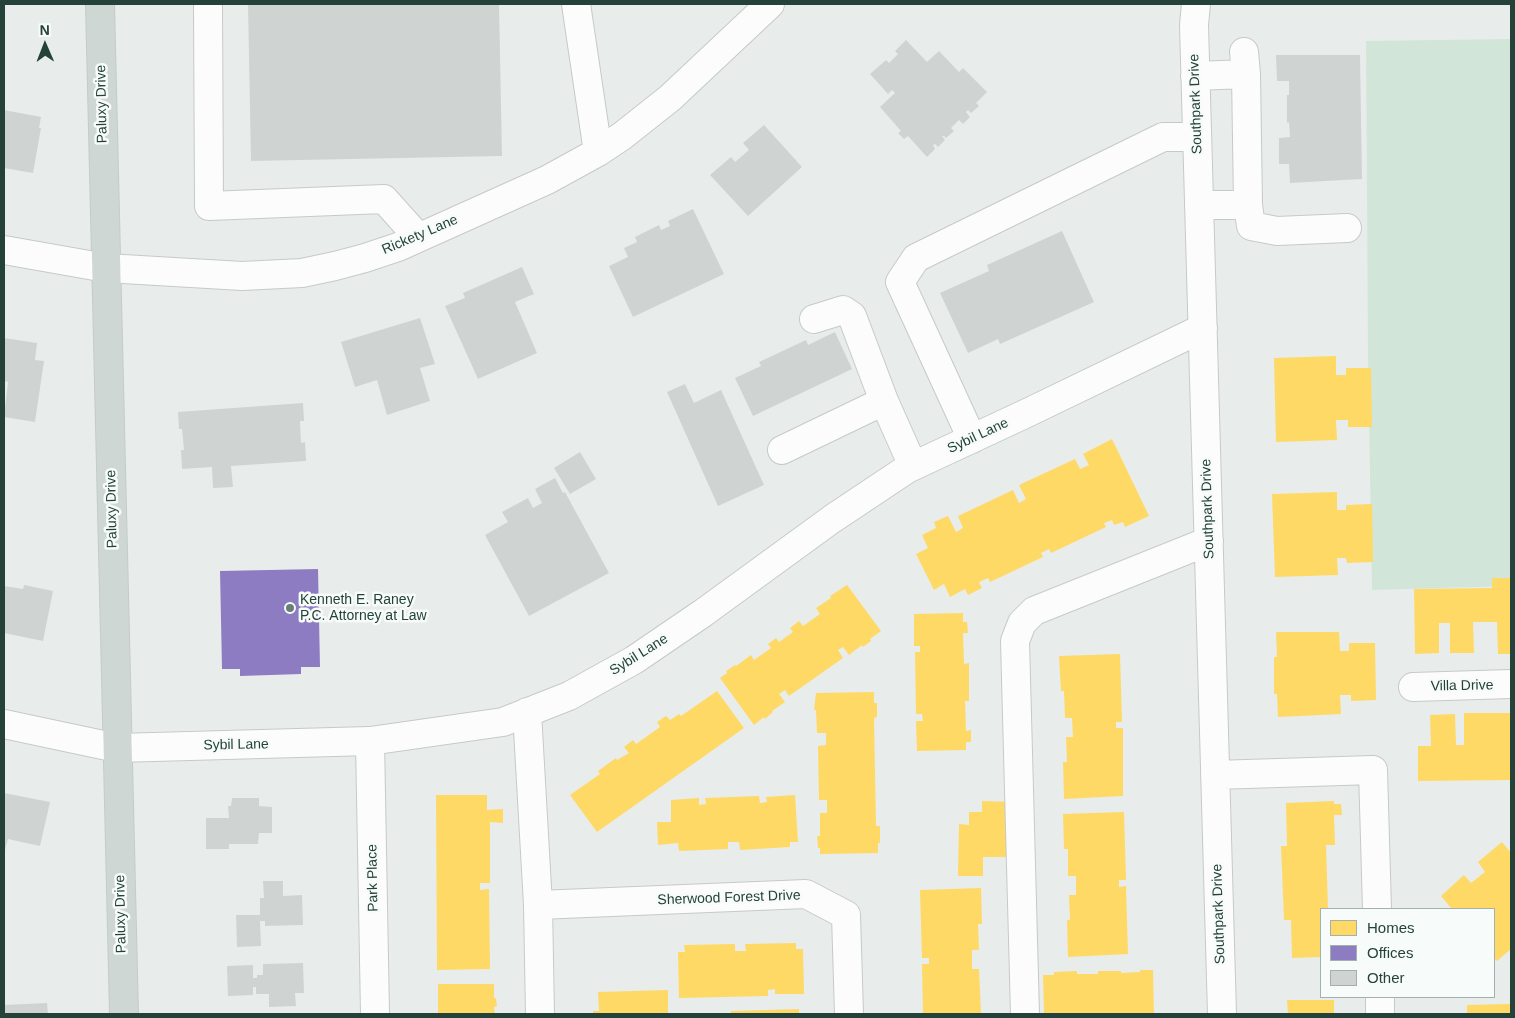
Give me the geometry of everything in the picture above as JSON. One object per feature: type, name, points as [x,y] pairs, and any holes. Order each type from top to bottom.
[{"type":"main road","name":"Paluxy Drive","points":[[100,4],[124,1014]]},
{"type":"street","points":[[208,4],[209,206],[384,199],[418,237]]},
{"type":"street","points":[[576,4],[598,152]]},
{"type":"street","name":"Rickety Lane","points":[[4,250],[106,268],[242,276],[302,273],[365,258],[398,247],[547,180],[598,152],[670,98],[770,4]]},
{"type":"street","name":"Southpark Drive","points":[[1196,4],[1194,25],[1222,1014]]},
{"type":"street","points":[[1196,76],[1245,63],[1248,205],[1251,226],[1277,231],[1347,228]]},
{"type":"street","points":[[972,439],[900,282],[916,258],[1163,137],[1197,137]]},
{"type":"street","points":[[1199,205],[1248,205]]},
{"type":"street","points":[[814,319],[844,310],[852,316],[884,401],[913,466]]},
{"type":"street","name":"Sybil Lane","points":[[4,724],[117,748],[370,741],[503,722],[569,696],[634,660],[703,613],[832,519],[913,466],[1028,414],[1203,328]]},
{"type":"street","points":[[782,450],[884,401]]},
{"type":"street","points":[[1025,1014],[1014,641],[1022,623],[1034,611],[1209,541]]},
{"type":"street","name":"Villa Drive","points":[[1413,687],[1511,684]]},
{"type":"street","points":[[527,712],[538,905],[540,1014]]},
{"type":"street","name":"Park Place","points":[[370,741],[375,1014]]},
{"type":"street","points":[[1215,775],[1373,770],[1377,908]]},
{"type":"street","name":"Sherwood Forest Drive","points":[[538,905],[806,894],[846,915],[849,1014]]},
{"type":"street","points":[[1380,998],[1380,1014]]},
{"type":"green space","points":[[1511,39],[1511,586],[1372,590],[1366,41]]},
{"type":"building: Homes","points":[[1336,356],[1336,375],[1346,375],[1346,368],[1371,368],[1372,427],[1348,427],[1348,420],[1336,420],[1337,440],[1276,442],[1274,358]]},
{"type":"building: Homes","points":[[1112,439],[1149,516],[1125,527],[1123,522],[1114,525],[1112,520],[1104,523],[1106,527],[1051,553],[1049,549],[1041,553],[1043,557],[990,582],[988,578],[979,582],[982,588],[968,595],[965,589],[950,597],[944,584],[934,590],[916,554],[928,548],[922,535],[936,528],[934,522],[948,516],[956,532],[963,528],[958,516],[1013,490],[1019,503],[1026,499],[1019,485],[1075,459],[1080,469],[1089,465],[1083,454]]},
{"type":"building: Homes","points":[[1337,492],[1337,510],[1346,510],[1346,505],[1372,504],[1373,562],[1347,563],[1346,558],[1337,558],[1338,575],[1275,577],[1272,494]]},
{"type":"building: Homes","points":[[1492,578],[1511,578],[1511,654],[1498,654],[1497,622],[1473,622],[1474,653],[1450,653],[1450,623],[1439,623],[1439,653],[1415,654],[1414,589],[1492,588]]},
{"type":"building: Homes","points":[[847,585],[881,631],[863,647],[862,645],[849,655],[843,647],[838,650],[843,658],[789,696],[785,690],[779,694],[785,702],[772,711],[765,719],[764,717],[754,725],[720,678],[727,673],[726,671],[751,655],[754,660],[771,648],[768,644],[776,638],[779,642],[793,632],[790,628],[799,621],[803,626],[820,614],[816,608]]},
{"type":"building: Homes","points":[[963,613],[963,622],[967,622],[968,633],[963,633],[964,664],[969,663],[969,701],[965,701],[966,731],[971,730],[971,742],[966,742],[966,750],[917,751],[916,721],[923,721],[922,714],[916,714],[915,652],[920,652],[920,646],[914,646],[914,614]]},
{"type":"building: Homes","points":[[1276,632],[1339,632],[1340,651],[1349,651],[1349,643],[1375,643],[1376,700],[1351,701],[1351,695],[1340,695],[1341,714],[1278,717],[1277,694],[1274,694],[1274,657],[1277,657]]},
{"type":"building: Homes","points":[[1120,654],[1122,722],[1116,722],[1116,728],[1123,728],[1123,796],[1064,799],[1063,762],[1067,762],[1066,737],[1073,737],[1072,718],[1065,718],[1064,691],[1061,691],[1059,656]]},
{"type":"building: Homes","points":[[717,691],[744,728],[597,832],[570,795],[600,774],[598,771],[616,758],[617,760],[629,753],[624,747],[633,740],[636,744],[660,727],[657,722],[666,716],[670,720],[679,714],[681,716]]},
{"type":"building: Homes","points":[[874,692],[874,703],[877,703],[877,717],[874,718],[876,826],[880,826],[878,853],[820,854],[817,836],[820,836],[820,813],[827,813],[827,800],[819,800],[818,746],[826,745],[826,733],[817,733],[816,710],[814,710],[816,693]]},
{"type":"building: Homes","points":[[1464,713],[1511,713],[1511,780],[1418,781],[1418,746],[1431,746],[1430,715],[1455,714],[1456,745],[1464,745]]},
{"type":"building: Homes","points":[[436,795],[487,795],[487,810],[503,809],[503,823],[490,822],[490,883],[480,883],[480,890],[489,889],[490,969],[437,970]]},
{"type":"building: Homes","points":[[795,795],[798,842],[790,842],[790,847],[740,850],[739,842],[728,842],[728,849],[679,851],[678,843],[658,845],[657,822],[671,822],[671,800],[699,798],[699,805],[706,804],[705,798],[759,796],[760,803],[767,802],[766,797]]},
{"type":"building: Homes","points":[[982,801],[1013,802],[1012,842],[1006,842],[1006,857],[983,857],[983,876],[958,876],[959,824],[969,825],[969,812],[982,812]]},
{"type":"building: Homes","points":[[1334,801],[1334,804],[1341,804],[1342,815],[1334,815],[1335,845],[1326,845],[1328,908],[1320,908],[1320,957],[1292,958],[1291,920],[1284,920],[1281,846],[1287,846],[1286,803]]},
{"type":"building: Homes","points":[[1124,812],[1126,880],[1119,880],[1119,887],[1126,886],[1128,954],[1068,957],[1067,920],[1070,920],[1069,895],[1076,895],[1076,876],[1068,876],[1068,849],[1064,849],[1063,814]]},
{"type":"building: Homes","points":[[1502,842],[1511,853],[1511,949],[1497,961],[1495,959],[1495,908],[1451,908],[1441,896],[1464,875],[1471,883],[1485,872],[1478,862]]},
{"type":"building: Homes","points":[[981,888],[982,924],[978,924],[979,950],[972,950],[972,969],[979,969],[981,1014],[923,1014],[922,964],[929,964],[929,958],[922,958],[920,890]]},
{"type":"building: Homes","points":[[796,943],[796,949],[803,949],[804,994],[775,994],[775,989],[768,990],[768,996],[679,998],[678,952],[685,952],[684,945],[735,944],[735,951],[746,951],[745,944]]},
{"type":"building: Homes","points":[[1140,970],[1153,970],[1154,1014],[1044,1014],[1043,975],[1054,975],[1054,972],[1077,971],[1077,974],[1098,974],[1098,971],[1121,971],[1121,973],[1140,972]]},
{"type":"building: Homes","points":[[438,984],[494,984],[494,997],[497,1006],[494,1007],[495,1014],[438,1014]]},
{"type":"building: Homes","points":[[668,990],[668,1014],[593,1014],[593,1011],[599,1011],[598,992]]},
{"type":"building: Homes","points":[[1287,1000],[1334,1000],[1334,1014],[1288,1014]]},
{"type":"building: Homes","points":[[1511,1004],[1511,1014],[1467,1014],[1467,1005]]},
{"type":"building: Homes","points":[[799,1009],[799,1014],[731,1014],[731,1011]]},
{"type":"building: Offices","points":[[318,569],[320,667],[301,667],[301,674],[240,676],[240,669],[222,669],[220,571]]},
{"type":"building: Other","points":[[248,4],[499,4],[502,156],[251,161]]},
{"type":"building: Other","points":[[906,40],[927,62],[939,51],[959,72],[963,68],[987,92],[976,103],[979,106],[971,113],[968,110],[966,112],[970,117],[963,124],[959,120],[951,128],[954,131],[946,138],[942,136],[945,140],[938,147],[935,144],[933,145],[935,149],[927,157],[908,136],[904,139],[898,133],[901,131],[880,107],[895,93],[892,90],[888,94],[870,74],[886,60],[889,63],[898,54],[895,51]]},
{"type":"building: Other","points":[[1276,55],[1360,55],[1362,179],[1290,183],[1289,164],[1279,164],[1279,138],[1290,137],[1289,122],[1287,123],[1289,81],[1277,81]]},
{"type":"building: Other","points":[[4,110],[41,117],[39,128],[41,128],[33,173],[4,168]]},
{"type":"building: Other","points":[[764,125],[802,167],[748,216],[710,175],[731,157],[735,162],[749,150],[743,143]]},
{"type":"building: Other","points":[[693,209],[724,274],[633,317],[609,266],[628,257],[624,248],[637,242],[635,237],[659,225],[661,230],[670,226],[668,221]]},
{"type":"building: Other","points":[[1062,231],[1094,302],[1000,344],[998,339],[968,353],[940,293],[989,271],[987,265]]},
{"type":"building: Other","points":[[522,267],[534,294],[515,302],[537,353],[478,379],[445,306],[465,298],[463,293]]},
{"type":"building: Other","points":[[420,318],[435,364],[420,368],[430,401],[387,415],[377,380],[355,387],[341,342]]},
{"type":"building: Other","points":[[835,332],[852,369],[753,416],[735,378],[761,366],[759,362],[806,340],[808,345]]},
{"type":"building: Other","points":[[4,338],[37,343],[35,360],[44,361],[35,422],[4,417],[8,382],[4,381]]},
{"type":"building: Other","points":[[685,384],[694,403],[721,390],[764,485],[718,506],[667,392]]},
{"type":"building: Other","points":[[303,403],[304,421],[300,421],[301,443],[305,442],[306,461],[231,466],[233,487],[213,488],[212,467],[182,469],[181,450],[184,450],[182,429],[179,429],[178,412]]},
{"type":"building: Other","points":[[580,452],[596,479],[570,494],[554,468]]},
{"type":"building: Other","points":[[555,478],[563,493],[565,492],[609,573],[529,616],[485,535],[508,522],[502,512],[528,498],[533,508],[542,503],[535,489]]},
{"type":"building: Other","points":[[24,585],[53,591],[43,641],[4,633],[4,586],[23,589]]},
{"type":"building: Other","points":[[4,793],[50,802],[40,846],[8,839],[4,854]]},
{"type":"building: Other","points":[[232,798],[259,798],[259,806],[272,807],[272,833],[259,833],[258,844],[229,844],[229,849],[206,849],[206,818],[229,818],[228,806],[231,806]]},
{"type":"building: Other","points":[[263,881],[283,881],[283,896],[302,895],[303,925],[265,926],[265,921],[260,921],[261,946],[237,947],[236,915],[260,915],[260,898],[264,898]]},
{"type":"building: Other","points":[[303,963],[304,993],[295,993],[296,1006],[269,1007],[269,994],[256,994],[256,987],[253,987],[253,995],[228,996],[227,966],[253,965],[253,978],[257,978],[257,975],[263,975],[263,964]]},
{"type":"building: Other","points":[[47,1003],[48,1014],[4,1014],[4,1005]]},
{"type":"place","name":"Kenneth E. Raney P.C. Attorney at Law","points":[[290,608]]}]
